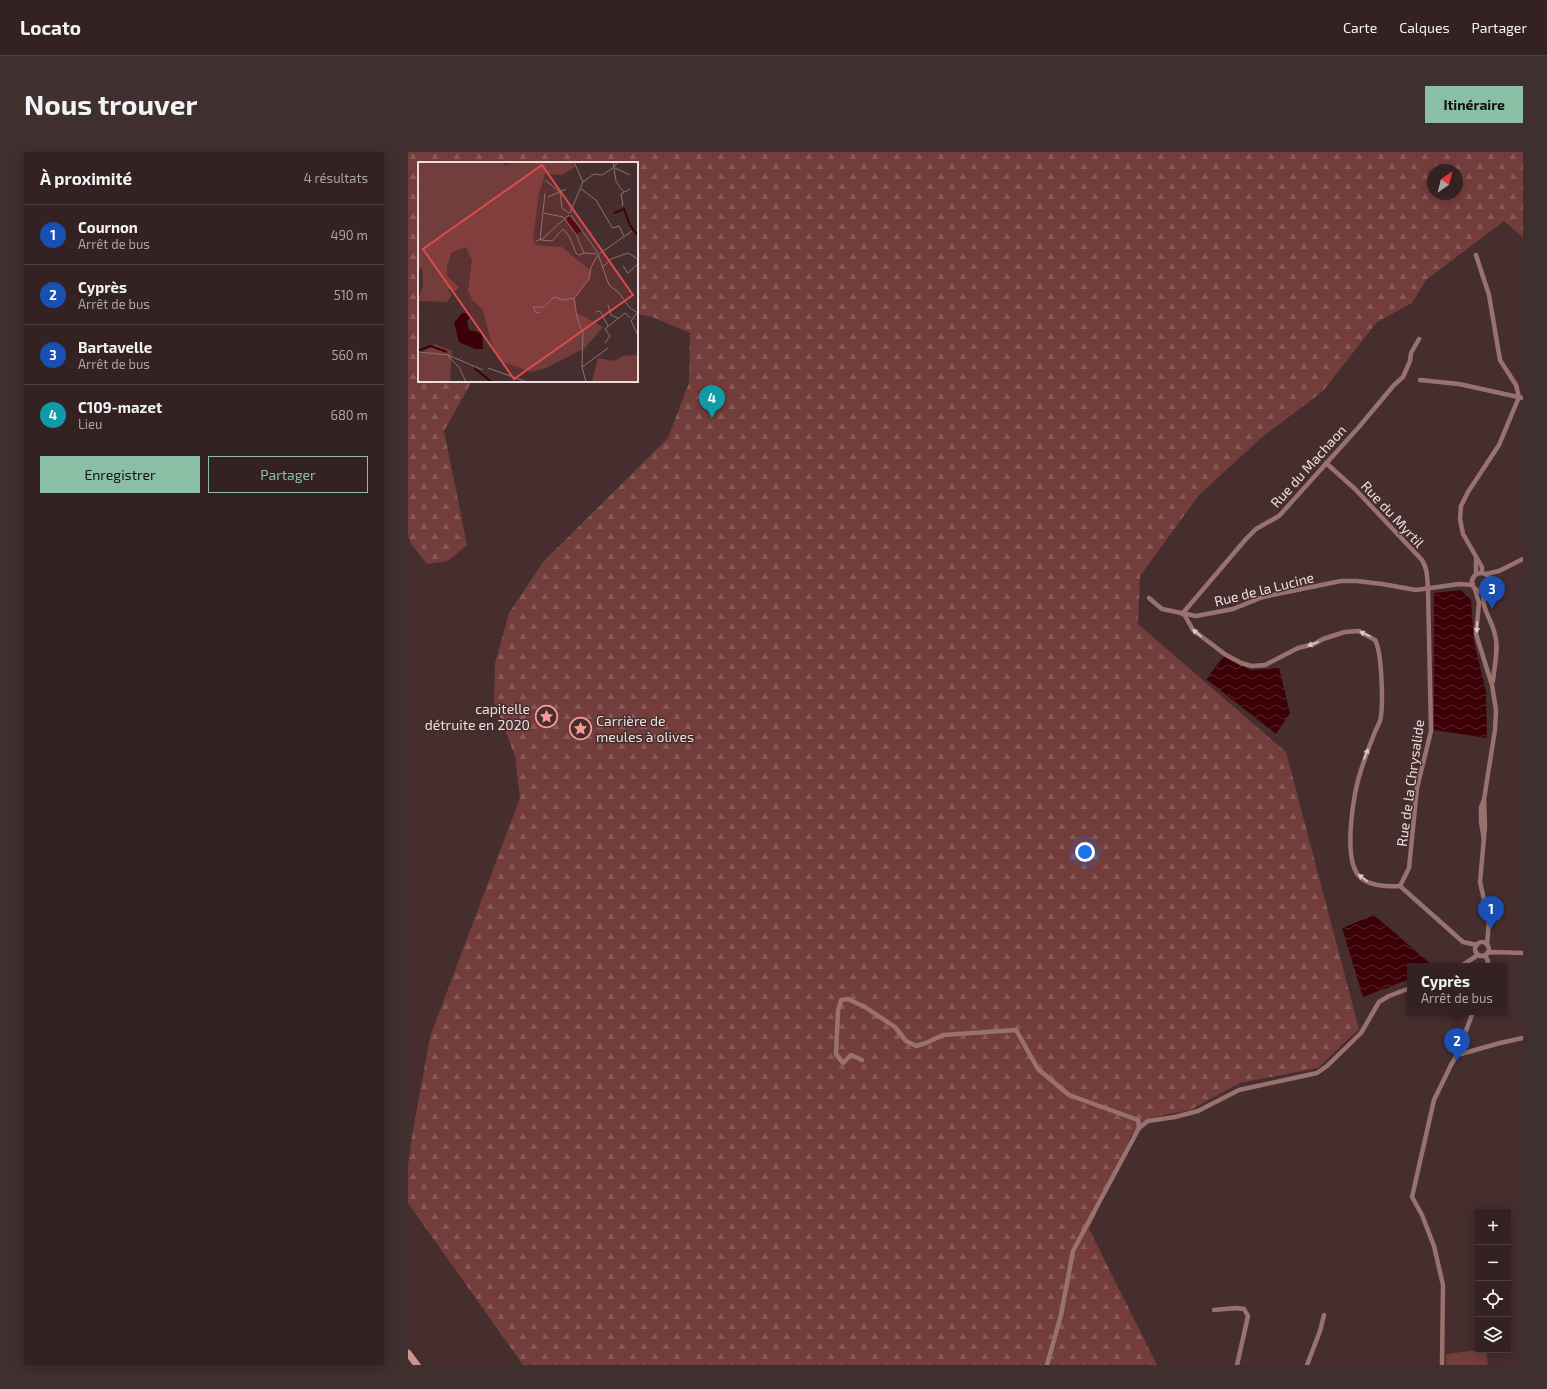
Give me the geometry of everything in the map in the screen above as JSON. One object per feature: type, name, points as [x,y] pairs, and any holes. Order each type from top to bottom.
[{"type":"main road","points":[[408,1353],[417,1365]]},
{"type":"street","points":[[1476,255],[1489,295],[1500,360],[1516,385],[1521,398],[1499,445],[1468,492],[1461,506],[1460,519],[1462,534],[1490,581]]},
{"type":"street","name":"Rue du Machaon","points":[[1183,614],[1246,539],[1256,529],[1279,516],[1358,428],[1394,385],[1403,377],[1410,361],[1411,353],[1419,339]]},
{"type":"street","points":[[1420,380],[1459,384],[1521,398]]},
{"type":"street","name":"Rue du Myrtil","points":[[1326,462],[1355,489],[1422,560],[1427,572],[1428,589]]},
{"type":"street","points":[[1476,557],[1474,587],[1479,603],[1476,634],[1492,685],[1496,710],[1495,730],[1484,800],[1484,840],[1480,866],[1480,882],[1489,921],[1488,946],[1486,954],[1488,963]]},
{"type":"street","points":[[1474,576],[1499,571],[1523,559]]},
{"type":"street","points":[[1492,685],[1496,642],[1494,629],[1483,604],[1484,591],[1488,588],[1490,581],[1499,571]]},
{"type":"street","name":"Rue de la Lucine","points":[[1459,584],[1474,576]]},
{"type":"street","name":"Rue de la Lucine","points":[[1149,598],[1162,609],[1196,616],[1233,609],[1263,597],[1341,581],[1357,581],[1416,590],[1459,584],[1474,587]]},
{"type":"street","points":[[1474,587],[1484,591]]},
{"type":"street","name":"Rue de la Chrysalide","points":[[1400,886],[1409,868],[1417,788],[1426,757],[1431,731],[1428,589]]},
{"type":"street","points":[[1183,614],[1193,630],[1226,655],[1241,663],[1252,666],[1265,665],[1298,648],[1314,644],[1323,639],[1344,632],[1359,631],[1375,640],[1380,655],[1381,716],[1361,768],[1350,829],[1350,846],[1354,869],[1360,877],[1366,881],[1389,887],[1400,886],[1463,942],[1488,946],[1494,952]]},
{"type":"street","points":[[1466,963],[1477,957],[1476,953],[1479,944],[1489,932]]},
{"type":"street","points":[[1469,944],[1476,953],[1523,953]]},
{"type":"street","points":[[1047,1365],[1060,1315],[1073,1251],[1139,1128],[1148,1121],[1175,1117],[1198,1111],[1239,1090],[1317,1073],[1327,1066],[1361,1033],[1379,1002],[1389,996],[1407,989]]},
{"type":"street","points":[[862,1060],[851,1054],[843,1063],[836,1054],[838,1011],[841,1000],[848,999],[865,1007],[896,1027],[906,1041],[916,1046],[943,1035],[1016,1030],[1038,1069],[1069,1095],[1138,1120],[1139,1128]]},
{"type":"street","points":[[1442,1365],[1443,1285],[1434,1246],[1422,1215],[1412,1197],[1434,1100],[1457,1055],[1472,1015]]},
{"type":"street","points":[[1457,1055],[1523,1038]]},
{"type":"street","points":[[1214,1310],[1236,1308],[1244,1309],[1248,1316],[1237,1365]]},
{"type":"street","points":[[1307,1365],[1320,1331],[1324,1315]]},
{"type":"green space","points":[[408,152],[1523,152],[1523,237],[1504,221],[1426,280],[1412,303],[1377,322],[1323,391],[1261,438],[1199,495],[1140,576],[1138,624],[1286,752],[1359,1029],[1318,1068],[1240,1083],[1190,1110],[1149,1118],[1131,1136],[1089,1229],[1157,1365],[523,1365],[408,1203],[408,1166],[430,1037],[520,798],[515,756],[494,701],[495,663],[509,613],[543,562],[668,438],[689,383],[690,333],[652,317],[638,314],[638,162],[418,162],[418,382],[471,382],[444,431],[467,545],[448,561],[427,564],[411,544],[408,535]]},
{"type":"green space","points":[[1475,1350],[1475,1353],[1486,1353],[1488,1365],[1446,1365],[1446,1354]]},
{"type":"water","points":[[1461,590],[1471,600],[1474,642],[1486,691],[1487,738],[1434,730],[1434,593]]},
{"type":"water","points":[[1224,656],[1250,670],[1279,668],[1290,713],[1276,734],[1206,679]]},
{"type":"water","points":[[1374,915],[1430,963],[1407,963],[1407,980],[1363,997],[1342,928]]},
{"type":"place","name":"C109-mazet","points":[[712,418]]},
{"type":"place","name":"Bartavelle","points":[[1492,609]]},
{"type":"place","name":"capitelle détruite en 2020","points":[[546,716]]},
{"type":"place","name":"Carrière de meules à olives","points":[[580,728]]},
{"type":"place","name":"Cournon","points":[[1491,929]]},
{"type":"place","name":"Cyprès","points":[[1457,1061]]}]
